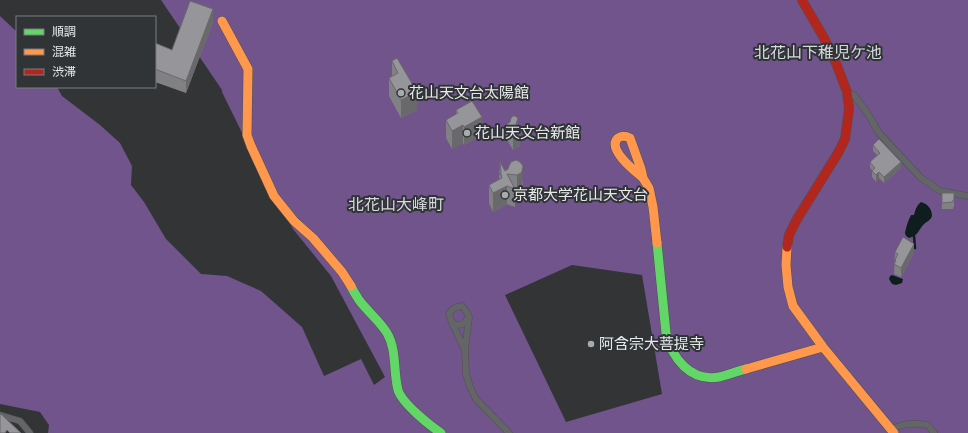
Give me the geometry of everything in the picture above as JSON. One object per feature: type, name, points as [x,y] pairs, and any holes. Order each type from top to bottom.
[{"type":"street","points":[[802,0],[824,38],[836,63],[847,92],[849,109],[845,139],[836,158],[797,219],[789,235],[786,249],[786,265],[788,287],[793,306],[823,347],[892,431],[902,425],[914,423],[928,425],[934,433]]},
{"type":"street","points":[[222,22],[248,69],[247,135],[253,152],[274,196],[294,221],[312,238],[342,272],[359,300],[378,320],[392,345],[398,391],[403,400],[430,426],[441,433]]},
{"type":"street","points":[[847,92],[854,95],[868,114],[879,134],[920,177],[940,191],[966,197],[968,196]]},
{"type":"street","points":[[643,178],[649,188],[654,217],[668,343],[673,355],[682,366],[703,376],[718,377],[823,347]]},
{"type":"street","points":[[465,350],[449,314],[456,306],[462,306],[469,317],[465,350],[466,374],[470,388],[476,399],[509,433]]},
{"type":"street","points":[[452,323],[460,325],[465,323],[469,317]]},
{"type":"street","points":[[0,416],[20,420],[30,433]]},
{"type":"shaded area","points":[[161,0],[968,0],[968,433],[48,433],[49,425],[40,412],[0,404],[0,16],[16,31],[16,88],[58,88],[62,96],[100,125],[120,143],[132,166],[131,185],[144,202],[166,239],[201,274],[227,276],[261,291],[302,327],[324,376],[361,359],[374,385],[385,377],[331,276],[293,229],[248,145],[222,92]],"holes":[[[572,265],[642,275],[662,394],[566,422],[505,295]]]},
{"type":"shaded area","points":[[921,202],[929,207],[932,216],[916,235],[909,238],[905,233],[907,224],[911,215],[914,215],[916,208]]},
{"type":"shaded area","points":[[892,275],[903,279],[902,283],[896,285],[892,284],[889,279]]},
{"type":"building","points":[[190,1],[213,9],[186,81],[156,69],[156,43],[172,50]]},
{"type":"building","points":[[397,58],[417,92],[401,100],[389,78],[398,73],[392,61]]},
{"type":"building","points":[[472,101],[482,117],[464,127],[463,125],[452,131],[446,120],[458,113],[456,110]]},
{"type":"building","points":[[513,116],[518,118],[516,126],[520,133],[513,137],[506,125],[510,122]]},
{"type":"building","points":[[879,139],[901,162],[884,177],[879,172],[876,175],[872,171],[875,168],[870,162],[880,153],[873,145]]},
{"type":"building","points":[[516,160],[523,166],[521,173],[517,175],[507,174],[515,189],[507,186],[493,193],[489,185],[502,178],[501,174],[499,174],[501,173],[500,162],[505,171],[508,169],[511,162]]},
{"type":"building","points":[[942,193],[954,193],[953,202],[942,203]]},
{"type":"building","points":[[903,237],[914,244],[901,268],[894,264],[898,254],[895,252]]},
{"type":"building","points":[[1,414],[21,433],[10,433],[7,430],[5,433],[0,433]]},
{"type":"waterway","points":[[914,236],[915,248]]},
{"type":"traffic: fast","points":[[657,243],[666,333],[678,359],[691,372],[699,376],[709,378],[719,377],[746,369]]},
{"type":"traffic: fast","points":[[351,286],[359,300],[387,333],[394,353],[398,390],[401,395],[416,413],[441,433]]},
{"type":"traffic: slow","points":[[222,21],[248,69],[247,135],[274,196],[294,221],[313,238],[342,272],[351,286]]},
{"type":"traffic: slow","points":[[643,178],[629,166],[619,154],[615,143],[618,138],[624,136],[630,138],[643,178],[649,188],[653,207],[657,243]]},
{"type":"traffic: slow","points":[[787,247],[786,265],[788,287],[793,306],[823,347],[894,433]]},
{"type":"traffic: slow","points":[[746,369],[823,347]]},
{"type":"traffic: jam","points":[[787,247],[789,235],[797,219],[838,153],[845,139],[849,109],[847,92],[836,63],[824,38],[802,0]]},
{"type":"place","name":"花山天文台太陽館","points":[[401,93]]},
{"type":"place","name":"花山天文台新館","points":[[467,133]]},
{"type":"place","name":"京都大学花山天文台","points":[[505,195]]},
{"type":"place","name":"阿含宗大菩提寺","points":[[591,344]]},
{"type":"district","name":"北花山下稚児ケ池","points":[[818,52]]},
{"type":"district","name":"北花山大峰町","points":[[396,204]]}]
